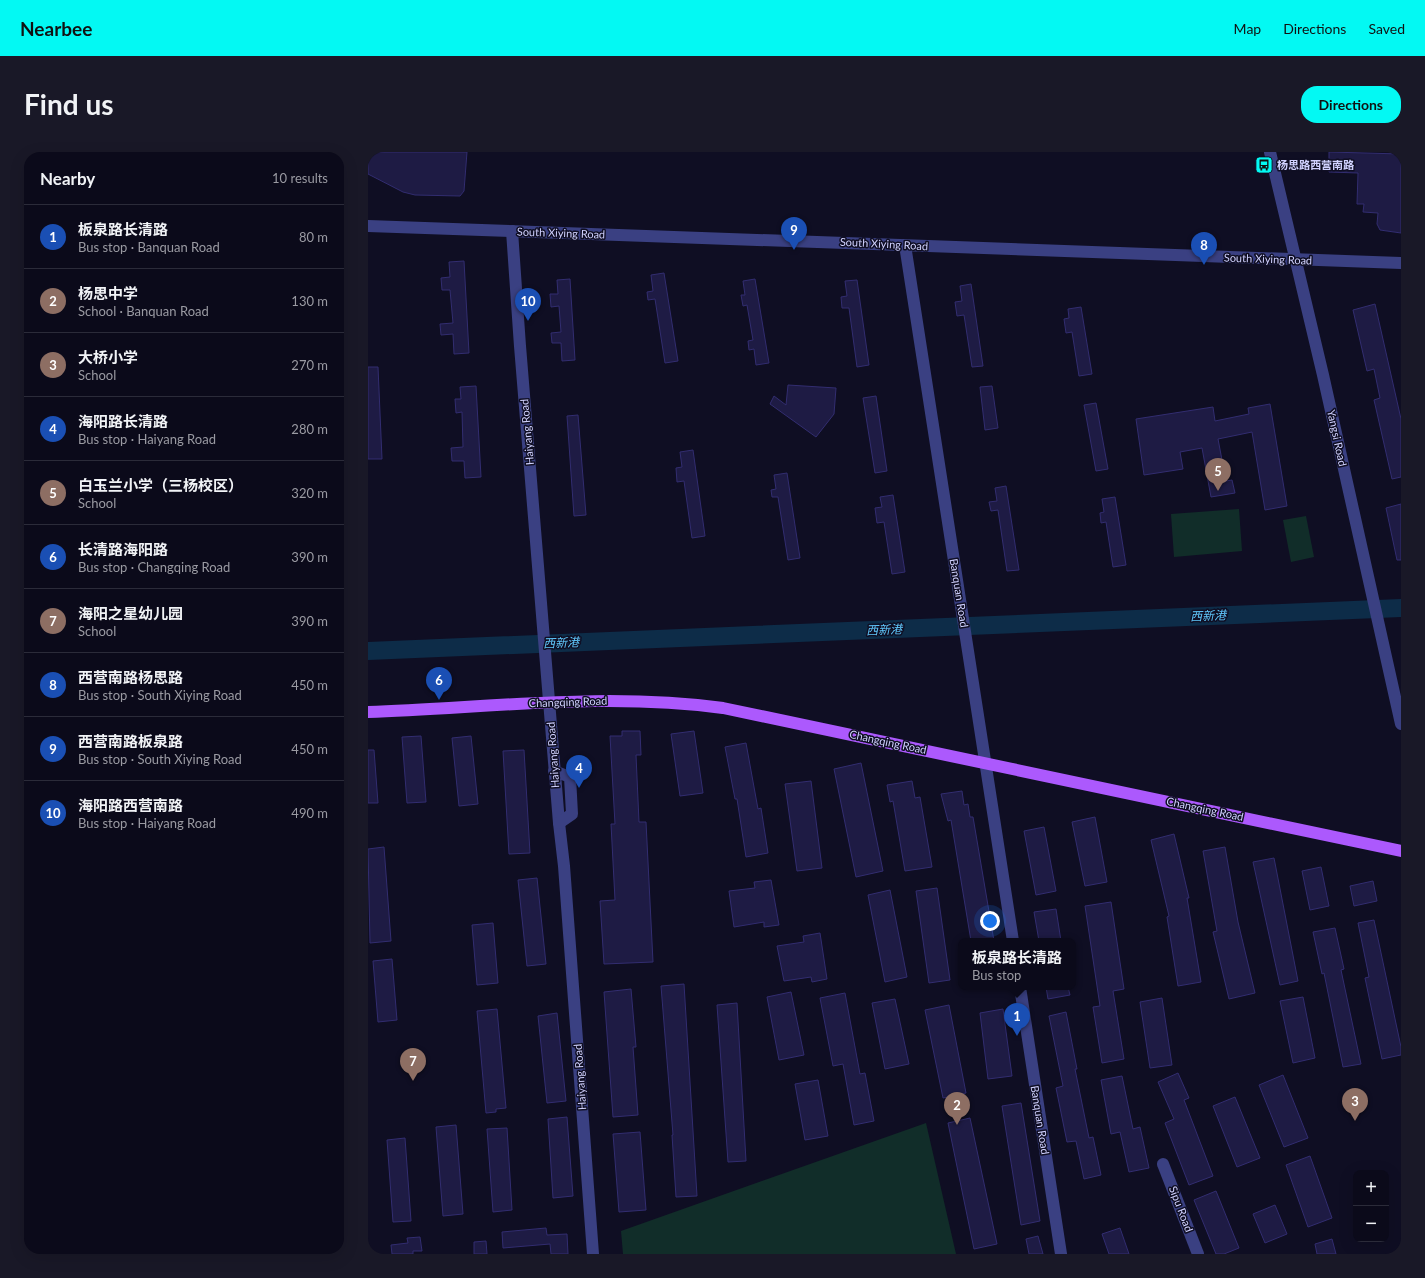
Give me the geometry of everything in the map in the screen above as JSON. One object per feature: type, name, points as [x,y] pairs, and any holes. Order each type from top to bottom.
[{"type":"main road","name":"Changqing Road","points":[[368,712],[643,700],[690,703],[723,708],[985,762],[1401,851]]},
{"type":"street","name":"Yangsi Road","points":[[1270,152],[1401,724]]},
{"type":"street","name":"South Xiying Road","points":[[368,226],[1401,263]]},
{"type":"street","name":"Haiyang Road","points":[[512,231],[520,354],[546,660],[558,823],[564,866],[593,1254]]},
{"type":"street","name":"Banquan Road","points":[[905,245],[1013,938]]},
{"type":"street","name":"Banquan Road","points":[[1020,990],[1061,1254]]},
{"type":"street","name":"Sipu Road","points":[[1163,1164],[1198,1254]]},
{"type":"green space","points":[[1239,509],[1242,551],[1174,557],[1171,514]]},
{"type":"green space","points":[[1306,516],[1314,557],[1291,562],[1283,520]]},
{"type":"green space","points":[[926,1123],[956,1254],[623,1254],[621,1231]]},
{"type":"building","points":[[368,152],[467,152],[464,191],[460,196],[415,195],[403,192],[368,174]]},
{"type":"building","points":[[1329,152],[1401,154],[1401,233],[1380,230],[1377,224],[1378,213],[1363,212],[1364,204],[1357,204],[1358,173],[1329,172]]},
{"type":"building","points":[[464,261],[469,353],[454,354],[453,334],[441,335],[440,324],[453,323],[450,290],[442,290],[441,278],[450,277],[449,262]]},
{"type":"building","points":[[664,273],[678,361],[665,363],[655,299],[648,300],[647,292],[653,291],[651,275]]},
{"type":"building","points":[[570,279],[575,360],[562,361],[561,343],[552,343],[551,333],[561,332],[559,306],[551,307],[550,294],[558,294],[557,280]]},
{"type":"building","points":[[755,279],[769,363],[756,365],[754,349],[749,350],[748,341],[753,340],[747,305],[743,306],[741,295],[745,295],[743,281]]},
{"type":"building","points":[[857,280],[869,365],[857,367],[849,308],[842,308],[841,297],[847,296],[845,281]]},
{"type":"building","points":[[971,284],[983,366],[972,367],[964,315],[957,316],[955,302],[962,301],[960,286]]},
{"type":"building","points":[[1375,304],[1401,419],[1401,477],[1392,479],[1374,400],[1380,398],[1374,369],[1367,371],[1353,310]]},
{"type":"building","points":[[1081,307],[1092,374],[1079,376],[1072,332],[1066,333],[1064,319],[1069,318],[1068,309]]},
{"type":"building","points":[[368,367],[378,367],[382,459],[368,459]]},
{"type":"building","points":[[788,385],[836,388],[834,414],[816,437],[770,404],[774,396],[786,405]]},
{"type":"building","points":[[476,386],[481,477],[465,478],[464,461],[452,461],[451,448],[463,447],[462,412],[456,413],[455,399],[461,399],[460,387]]},
{"type":"building","points":[[992,386],[998,428],[985,430],[980,387]]},
{"type":"building","points":[[876,396],[887,471],[875,473],[863,398]]},
{"type":"building","points":[[1096,403],[1108,469],[1096,471],[1084,405]]},
{"type":"building","points":[[1270,404],[1287,506],[1265,510],[1252,432],[1218,439],[1226,481],[1232,480],[1235,493],[1211,497],[1202,448],[1180,452],[1183,469],[1144,475],[1136,419],[1213,407],[1215,421],[1249,414],[1248,408]]},
{"type":"building","points":[[578,415],[586,515],[574,516],[567,416]]},
{"type":"building","points":[[693,450],[705,536],[692,538],[684,481],[677,482],[676,468],[682,467],[680,452]]},
{"type":"building","points":[[787,473],[800,558],[788,560],[778,497],[772,497],[771,490],[776,489],[774,475]]},
{"type":"building","points":[[1006,486],[1019,570],[1007,571],[998,510],[991,511],[989,502],[997,501],[995,488]]},
{"type":"building","points":[[893,495],[905,572],[892,574],[884,522],[877,523],[875,508],[882,507],[880,497]]},
{"type":"building","points":[[1115,497],[1126,565],[1113,567],[1106,522],[1101,523],[1100,513],[1104,512],[1102,499]]},
{"type":"building","points":[[1401,504],[1401,560],[1397,560],[1386,508]]},
{"type":"building","points":[[622,731],[640,731],[641,755],[636,755],[639,822],[646,822],[653,962],[604,964],[600,901],[615,900],[611,824],[615,824],[610,736],[622,736]]},
{"type":"building","points":[[694,731],[703,793],[680,796],[671,734]]},
{"type":"building","points":[[421,736],[426,802],[407,803],[402,737]]},
{"type":"building","points":[[471,736],[478,804],[459,806],[452,738]]},
{"type":"building","points":[[746,743],[758,809],[761,808],[768,853],[746,857],[737,799],[735,799],[725,747]]},
{"type":"building","points":[[368,750],[374,750],[378,803],[368,803]]},
{"type":"building","points":[[524,750],[530,853],[509,854],[503,751]]},
{"type":"building","points":[[861,763],[883,871],[856,877],[834,769]]},
{"type":"building","points":[[811,781],[822,868],[797,871],[785,784]]},
{"type":"building","points":[[912,781],[915,798],[920,797],[932,867],[905,871],[893,801],[890,802],[887,785]]},
{"type":"building","points":[[962,791],[964,805],[968,804],[970,817],[973,817],[993,938],[971,938],[951,820],[948,821],[941,794]]},
{"type":"building","points":[[1095,817],[1107,882],[1085,886],[1072,822]]},
{"type":"building","points":[[1044,827],[1056,891],[1036,895],[1024,831]]},
{"type":"building","points":[[1174,834],[1189,898],[1187,898],[1201,982],[1178,986],[1167,917],[1169,916],[1151,840]]},
{"type":"building","points":[[384,847],[391,941],[370,943],[368,849]]},
{"type":"building","points":[[1225,847],[1238,922],[1255,993],[1229,999],[1213,932],[1217,931],[1203,851]]},
{"type":"building","points":[[1274,858],[1298,981],[1280,985],[1253,862]]},
{"type":"building","points":[[1321,867],[1329,906],[1310,910],[1302,871]]},
{"type":"building","points":[[537,878],[546,964],[527,966],[518,880]]},
{"type":"building","points":[[771,880],[779,925],[764,927],[764,922],[734,927],[729,891],[755,888],[754,882]]},
{"type":"building","points":[[1373,881],[1377,901],[1354,906],[1350,886]]},
{"type":"building","points":[[937,888],[950,980],[929,983],[916,891]]},
{"type":"building","points":[[890,890],[907,977],[885,982],[868,895]]},
{"type":"building","points":[[1111,902],[1124,989],[1113,991],[1124,1059],[1102,1063],[1093,1007],[1100,1006],[1085,906]]},
{"type":"building","points":[[1056,909],[1061,938],[1038,938],[1034,912]]},
{"type":"building","points":[[1374,920],[1401,1047],[1401,1055],[1382,1059],[1365,978],[1369,977],[1358,923]]},
{"type":"building","points":[[493,923],[498,983],[477,985],[472,925]]},
{"type":"building","points":[[1335,928],[1344,969],[1341,970],[1361,1064],[1343,1067],[1324,973],[1322,974],[1313,932]]},
{"type":"building","points":[[820,933],[827,979],[812,982],[811,977],[784,981],[777,946],[804,942],[803,936]]},
{"type":"building","points":[[392,959],[397,1020],[378,1022],[373,961]]},
{"type":"building","points":[[684,984],[697,1196],[676,1197],[673,1135],[661,986]]},
{"type":"building","points":[[631,989],[636,1047],[633,1047],[638,1115],[613,1117],[604,992]]},
{"type":"building","points":[[1046,990],[1069,990],[1070,995],[1048,999]]},
{"type":"building","points":[[791,992],[804,1055],[779,1060],[767,997]]},
{"type":"building","points":[[845,993],[860,1074],[865,1073],[874,1121],[854,1125],[843,1064],[833,1066],[820,998]]},
{"type":"building","points":[[1303,997],[1315,1058],[1293,1063],[1280,1001]]},
{"type":"building","points":[[1162,998],[1172,1065],[1150,1068],[1140,1002]]},
{"type":"building","points":[[895,999],[909,1064],[885,1069],[872,1003]]},
{"type":"building","points":[[737,1003],[746,1161],[728,1162],[717,1005]]},
{"type":"building","points":[[949,1005],[966,1093],[943,1098],[925,1010]]},
{"type":"building","points":[[497,1009],[506,1108],[496,1109],[496,1112],[486,1113],[477,1011]]},
{"type":"building","points":[[1003,1009],[1012,1076],[988,1079],[980,1013]]},
{"type":"building","points":[[1066,1012],[1077,1069],[1075,1069],[1089,1138],[1093,1137],[1101,1175],[1084,1179],[1076,1141],[1067,1142],[1056,1088],[1063,1086],[1049,1016]]},
{"type":"building","points":[[557,1013],[566,1101],[547,1103],[538,1016]]},
{"type":"building","points":[[1178,1073],[1189,1098],[1184,1100],[1213,1176],[1189,1185],[1165,1123],[1174,1119],[1158,1082]]},
{"type":"building","points":[[1283,1075],[1308,1138],[1284,1147],[1259,1085]]},
{"type":"building","points":[[1122,1076],[1133,1129],[1140,1127],[1149,1168],[1129,1172],[1120,1132],[1111,1134],[1101,1080]]},
{"type":"building","points":[[818,1080],[828,1136],[805,1140],[795,1084]]},
{"type":"building","points":[[1235,1097],[1260,1158],[1237,1167],[1213,1106]]},
{"type":"building","points":[[1021,1103],[1040,1221],[1021,1225],[1002,1106]]},
{"type":"building","points":[[567,1117],[573,1196],[553,1198],[548,1119]]},
{"type":"building","points":[[970,1118],[997,1244],[974,1249],[948,1123]]},
{"type":"building","points":[[456,1125],[463,1214],[443,1216],[436,1127]]},
{"type":"building","points":[[507,1128],[512,1210],[493,1212],[487,1129]]},
{"type":"building","points":[[640,1132],[646,1210],[619,1212],[613,1134]]},
{"type":"building","points":[[405,1138],[411,1221],[393,1222],[387,1140]]},
{"type":"building","points":[[1310,1156],[1332,1218],[1308,1227],[1286,1165]]},
{"type":"building","points":[[1216,1191],[1239,1248],[1224,1254],[1216,1254],[1194,1200]]},
{"type":"building","points":[[1275,1205],[1287,1234],[1265,1243],[1253,1214]]},
{"type":"building","points":[[546,1228],[547,1235],[567,1234],[568,1254],[551,1254],[550,1244],[503,1248],[502,1232]]},
{"type":"building","points":[[1120,1228],[1129,1254],[1109,1254],[1102,1234]]},
{"type":"building","points":[[1038,1236],[1043,1254],[1029,1254],[1026,1239]]},
{"type":"building","points":[[420,1237],[422,1251],[413,1251],[413,1254],[392,1254],[391,1245],[408,1243],[407,1238]]},
{"type":"building","points":[[1332,1239],[1336,1254],[1317,1254],[1315,1244]]},
{"type":"building","points":[[486,1241],[487,1254],[474,1254],[474,1242]]},
{"type":"waterway","name":"西新港","points":[[368,651],[1401,608]]},
{"type":"place","name":"杨思路西营南路","points":[[1264,165]]},
{"type":"place","name":"西营南路板泉路","points":[[794,250]]},
{"type":"place","name":"西营南路杨思路","points":[[1204,265]]},
{"type":"place","name":"海阳路西营南路","points":[[528,321]]},
{"type":"place","name":"白玉兰小学（三杨校区）","points":[[1218,491]]},
{"type":"place","name":"长清路海阳路","points":[[439,700]]},
{"type":"place","name":"海阳路长清路","points":[[579,788]]},
{"type":"place","name":"板泉路长清路","points":[[1017,1036]]},
{"type":"place","name":"海阳之星幼儿园","points":[[413,1081]]},
{"type":"place","name":"大桥小学","points":[[1355,1121]]},
{"type":"place","name":"杨思中学","points":[[957,1125]]}]
